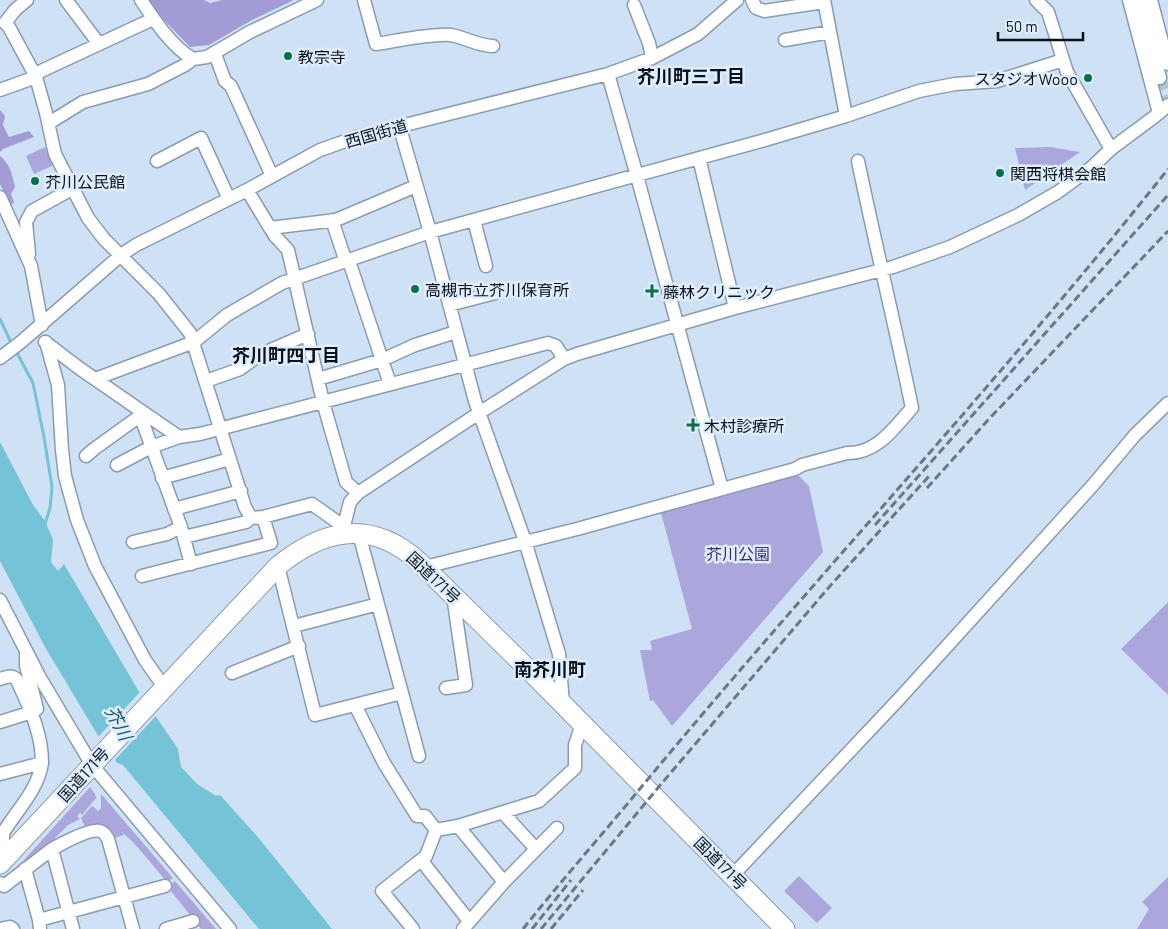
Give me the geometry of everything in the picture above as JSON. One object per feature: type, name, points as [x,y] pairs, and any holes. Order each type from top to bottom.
[{"type":"highway","name":"国道171号","points":[[4,860],[278,566],[310,543],[348,531],[381,538],[401,547],[453,593],[785,929]]},
{"type":"street","points":[[27,0],[2,23],[9,27],[36,77],[49,123],[55,154],[88,218],[104,239],[159,294],[190,333],[240,491],[270,543],[142,576]]},
{"type":"street","points":[[66,0],[99,44]]},
{"type":"street","points":[[141,0],[153,19],[182,52],[192,59]]},
{"type":"street","points":[[49,123],[84,102],[148,84],[185,65],[192,59],[215,54],[250,32],[317,0]]},
{"type":"street","points":[[364,0],[376,44],[440,35],[452,36],[486,46],[494,46]]},
{"type":"street","name":"西国街道","points":[[0,358],[136,244],[247,190],[320,150],[357,137],[608,74],[652,58],[698,34],[737,0]]},
{"type":"street","points":[[752,0],[756,8],[764,11],[824,1],[846,116]]},
{"type":"street","points":[[1036,0],[1048,12],[1062,60],[1073,85],[1085,102],[1111,149]]},
{"type":"street","points":[[419,756],[378,604],[348,531],[350,502],[358,493],[564,359],[735,308],[881,270],[950,247],[1018,215],[1058,192],[1163,109],[1129,0]]},
{"type":"street","points":[[1140,0],[1160,78]]},
{"type":"street","points":[[1151,0],[1168,64]]},
{"type":"street","points":[[634,5],[649,43],[652,58]]},
{"type":"street","points":[[0,90],[36,77],[39,72],[153,19]]},
{"type":"street","points":[[785,40],[830,32]]},
{"type":"street","points":[[215,54],[225,80],[230,86],[272,176]]},
{"type":"street","points":[[95,379],[194,342],[227,315],[282,283],[348,262],[430,232],[637,176],[846,116],[919,91],[955,84],[997,81],[1062,60]]},
{"type":"street","points":[[608,74],[722,489]]},
{"type":"street","points":[[399,126],[430,232],[464,364],[479,413],[525,541],[558,654],[563,704]]},
{"type":"street","points":[[157,160],[201,138],[229,199]]},
{"type":"street","points":[[699,158],[735,308]]},
{"type":"street","points":[[425,568],[577,529],[795,469],[802,465],[867,449],[879,444],[912,408],[858,160]]},
{"type":"street","points":[[270,228],[332,220],[416,186]]},
{"type":"street","points":[[72,189],[32,211],[26,222],[38,327],[46,342],[58,385],[65,476],[76,520],[95,566],[161,690]]},
{"type":"street","points":[[247,190],[275,236],[288,250],[323,402],[346,482],[358,493]]},
{"type":"street","points":[[0,198],[31,266]]},
{"type":"street","points":[[332,220],[390,384]]},
{"type":"street","points":[[474,220],[486,266]]},
{"type":"street","points":[[449,305],[495,293]]},
{"type":"street","points":[[318,379],[382,360],[415,345],[456,332]]},
{"type":"street","points":[[206,381],[240,369],[259,355],[308,334]]},
{"type":"street","points":[[46,342],[142,414],[179,437]]},
{"type":"street","points":[[117,466],[150,447],[179,437],[200,434],[548,343],[556,346],[564,359]]},
{"type":"street","points":[[733,875],[899,699],[1093,485],[1135,435],[1168,403]]},
{"type":"street","points":[[142,414],[150,447],[174,508],[192,564]]},
{"type":"street","points":[[86,456],[142,414]]},
{"type":"street","points":[[162,478],[230,459]]},
{"type":"street","points":[[174,508],[240,491]]},
{"type":"street","points":[[133,542],[167,534],[246,522],[312,504],[348,531]]},
{"type":"street","points":[[278,566],[315,715],[402,693]]},
{"type":"street","points":[[446,688],[466,685],[453,593]]},
{"type":"street","points":[[0,600],[59,710],[94,762],[230,929]]},
{"type":"street","points":[[294,626],[378,604]]},
{"type":"street","points":[[232,674],[299,646]]},
{"type":"street","points":[[4,860],[3,833],[37,782],[42,763],[36,707],[26,666],[26,649]]},
{"type":"street","points":[[0,679],[10,676],[17,680],[39,731]]},
{"type":"street","points":[[355,705],[384,763],[417,816],[425,816],[436,830]]},
{"type":"street","points":[[0,722],[32,712]]},
{"type":"street","points":[[436,830],[458,826],[539,801],[574,768],[575,745],[582,724]]},
{"type":"street","points":[[0,774],[42,763]]},
{"type":"street","points":[[503,812],[536,849]]},
{"type":"street","points":[[458,826],[504,882]]},
{"type":"street","points":[[421,860],[466,925],[504,882],[557,828]]},
{"type":"street","points":[[0,883],[4,886],[52,849],[96,830],[104,833],[108,839],[133,929]]},
{"type":"street","points":[[413,929],[382,891],[426,856],[436,830]]},
{"type":"street","points":[[52,849],[73,929]]},
{"type":"street","points":[[25,869],[38,925],[68,912],[165,886]]},
{"type":"street","points":[[166,929],[193,921]]},
{"type":"street","points":[[0,929],[10,927],[13,929]]},
{"type":"green space","points":[[45,147],[54,165],[34,174],[26,156]]},
{"type":"green space","points":[[1050,147],[1080,152],[1025,190],[1015,148]]},
{"type":"green space","name":"芥川公園","points":[[795,472],[809,486],[823,552],[672,726],[653,700],[650,701],[640,650],[652,650],[650,641],[692,629],[660,509]]},
{"type":"green space","points":[[1168,602],[1168,695],[1121,649]]},
{"type":"green space","points":[[90,787],[96,798],[82,815],[80,813],[77,816],[80,819],[68,825],[56,839],[14,873],[13,872]]},
{"type":"green space","points":[[101,794],[173,878],[167,882],[134,843],[121,831],[124,835],[114,838],[86,829],[81,818],[92,806],[98,811],[101,808]]},
{"type":"green space","points":[[799,876],[832,908],[817,923],[784,891]]},
{"type":"green space","points":[[1168,877],[1168,929],[1137,929],[1149,909],[1142,902]]},
{"type":"green space","points":[[175,881],[216,929],[201,929],[171,891],[169,886]]},
{"type":"shaded area","points":[[149,0],[204,0],[210,3],[222,0],[294,0],[252,20],[209,45],[190,47],[164,20]]},
{"type":"shaded area","points":[[0,110],[5,116],[3,125],[9,137],[29,131],[34,137],[3,149],[0,152]]},
{"type":"shaded area","points":[[0,156],[12,174],[15,187],[11,194],[14,202],[11,205],[0,184]]},
{"type":"water","name":"芥川","points":[[0,442],[33,505],[45,521],[53,540],[51,562],[58,571],[64,564],[138,690],[178,749],[181,767],[197,784],[216,796],[220,795],[257,836],[332,929],[259,929],[123,765],[117,763],[97,734],[45,647],[0,561]]},
{"type":"pier","points":[[141,691],[157,715],[113,762],[97,738]]},
{"type":"waterway","points":[[0,319],[12,345]]},
{"type":"waterway","points":[[16,351],[33,383],[44,437],[52,487],[50,508],[45,524]]},
{"type":"tunnel","points":[[1160,78],[1168,103]]},
{"type":"railway","points":[[523,929],[763,643],[1036,329],[1168,169]]},
{"type":"railway","points":[[875,525],[1168,195]]},
{"type":"railway","points":[[927,488],[988,420],[1168,231]]},
{"type":"railway","points":[[541,929],[662,783],[830,586],[930,475]]},
{"type":"railway","points":[[532,929],[571,880]]},
{"type":"railway","points":[[551,929],[583,890]]},
{"type":"place","name":"教宗寺","points":[[288,56]]},
{"type":"place","name":"スタジオWooo","points":[[1088,78]]},
{"type":"place","name":"関西将棋会館","points":[[1000,173]]},
{"type":"place","name":"芥川公民館","points":[[35,181]]},
{"type":"place","name":"高槻市立芥川保育所","points":[[415,289]]},
{"type":"place","name":"藤林クリニック","points":[[652,291]]},
{"type":"place","name":"木村診療所","points":[[693,425]]},
{"type":"district","name":"芥川町三丁目","points":[[691,76]]},
{"type":"district","name":"芥川町四丁目","points":[[286,355]]},
{"type":"district","name":"南芥川町","points":[[550,669]]}]
